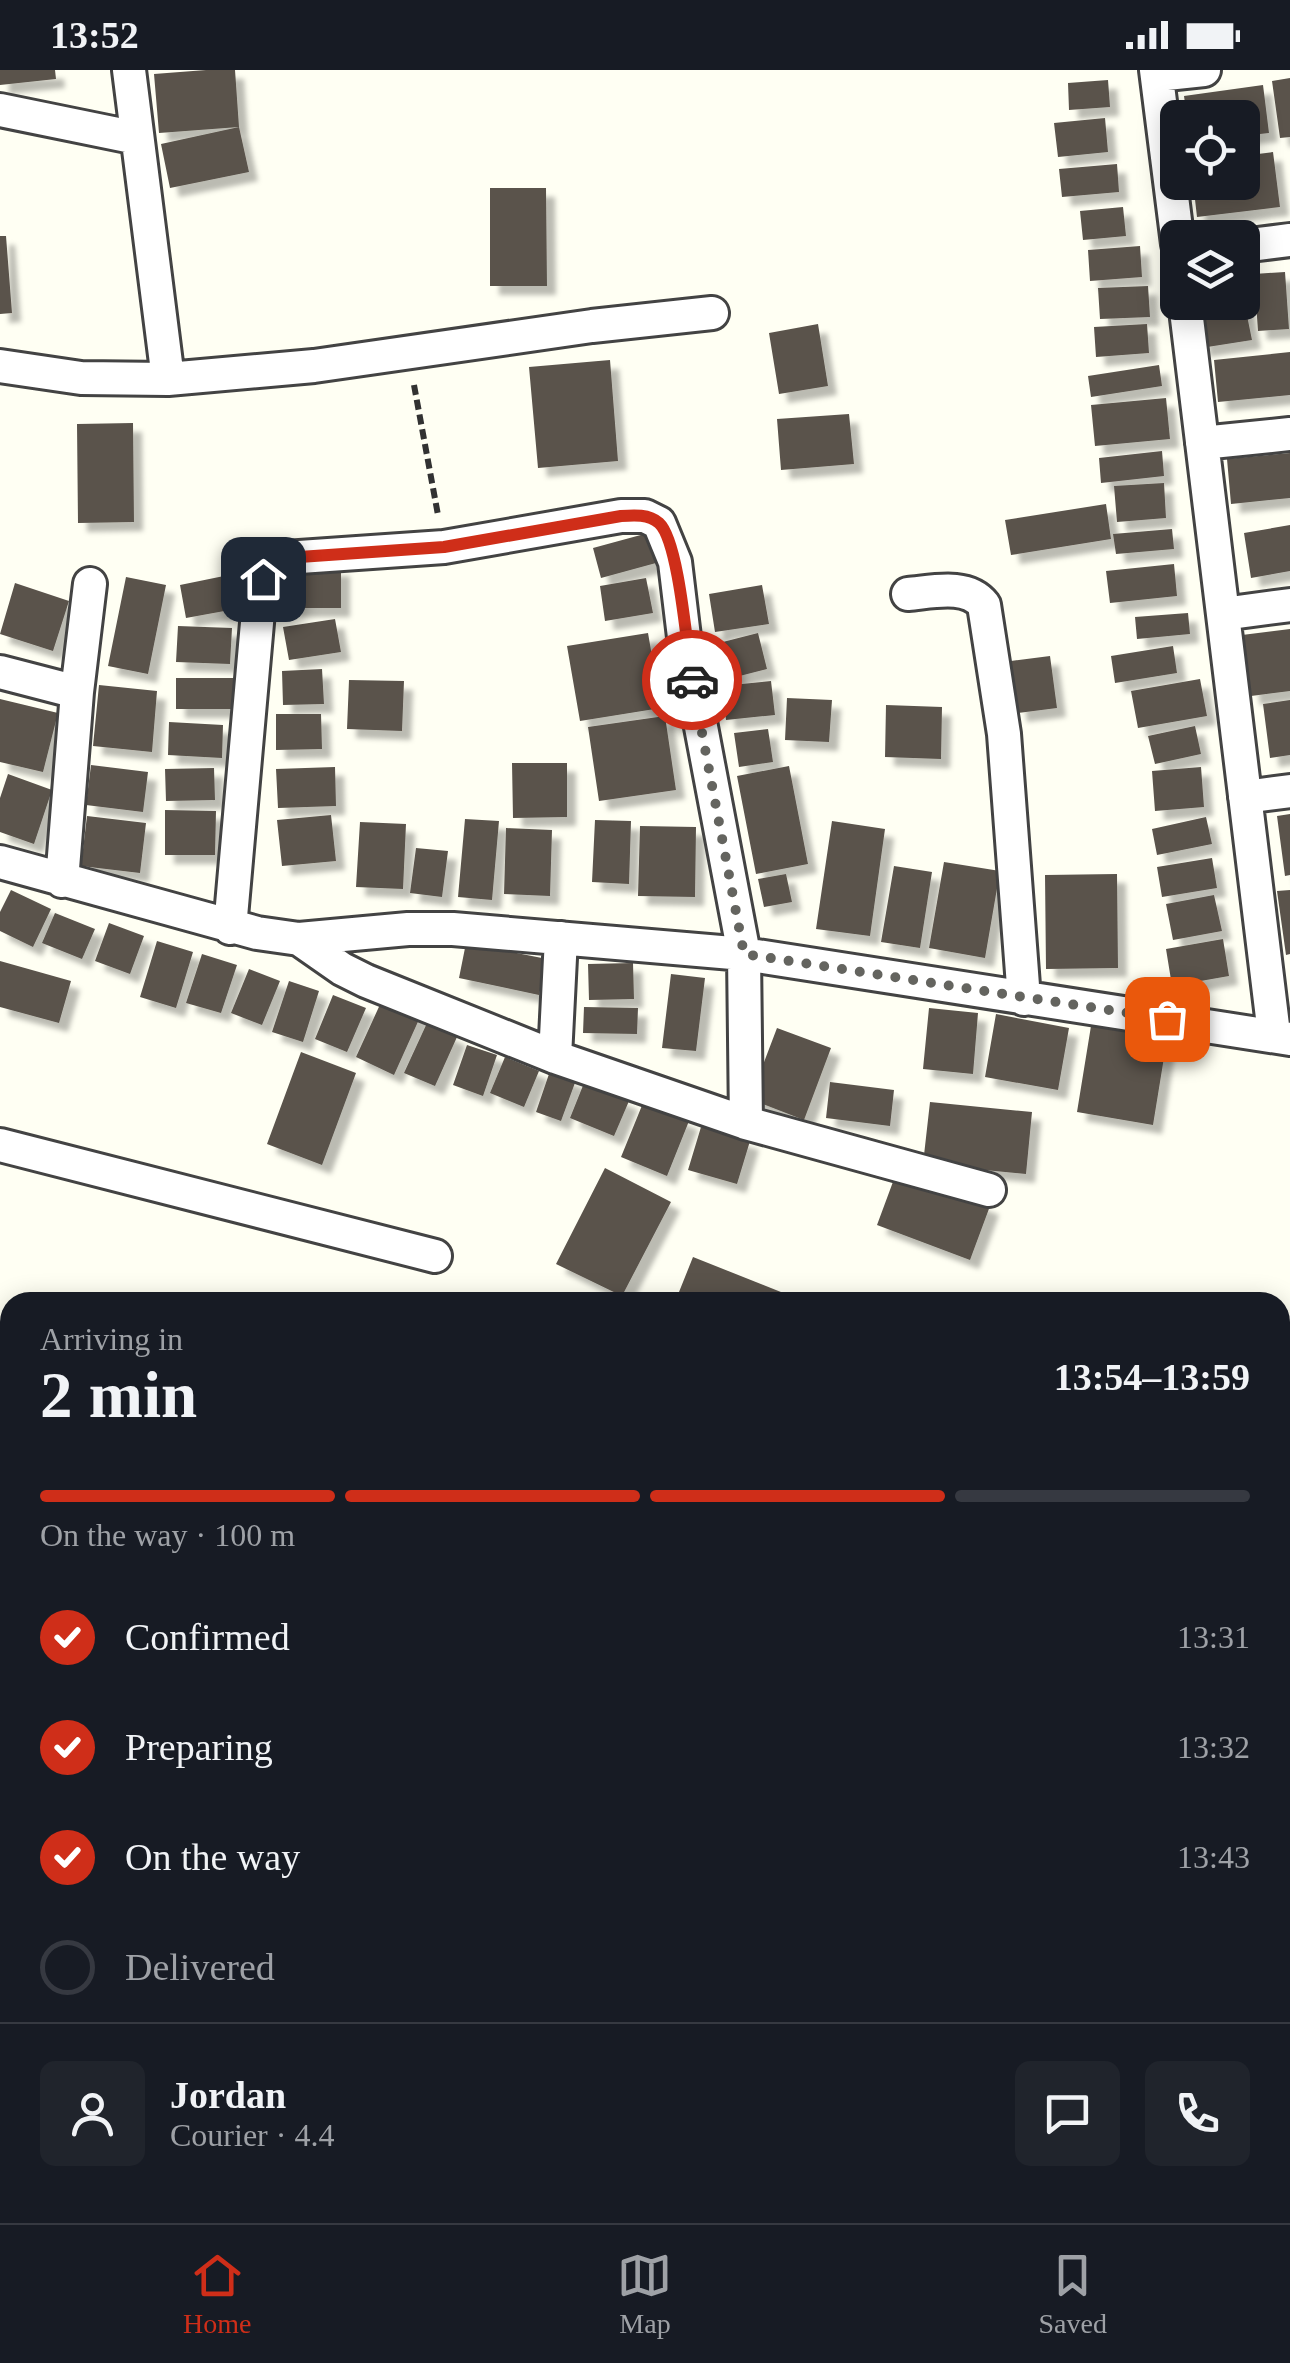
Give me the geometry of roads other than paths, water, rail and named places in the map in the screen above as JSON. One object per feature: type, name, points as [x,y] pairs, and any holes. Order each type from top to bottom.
[{"type":"street","points":[[129,70],[168,379]]},
{"type":"street","points":[[1175,220],[1156,72],[1204,70]]},
{"type":"street","points":[[0,110],[137,138]]},
{"type":"street","points":[[1260,244],[1290,240]]},
{"type":"street","points":[[0,366],[81,378],[168,379],[408,354],[592,326],[712,313]]},
{"type":"street","points":[[0,862],[230,928],[299,939],[408,929],[744,954],[1282,1036],[1279,980],[1245,798],[1187,320]]},
{"type":"street","points":[[1202,442],[1290,434]]},
{"type":"street","points":[[230,928],[260,589],[266,571],[285,558],[444,547],[634,515],[654,520],[663,528],[675,562],[684,637],[744,954],[746,1124]]},
{"type":"street","points":[[62,881],[76,692],[90,584]]},
{"type":"street","points":[[908,594],[966,592],[984,604],[1004,734],[1024,999]]},
{"type":"street","points":[[1223,614],[1290,605]]},
{"type":"street","points":[[0,672],[76,692]]},
{"type":"street","points":[[1245,798],[1290,792]]},
{"type":"street","points":[[555,1057],[562,938]]},
{"type":"street","points":[[299,939],[366,981],[555,1057],[746,1124],[989,1190]]},
{"type":"street","points":[[0,1145],[435,1256]]}]
